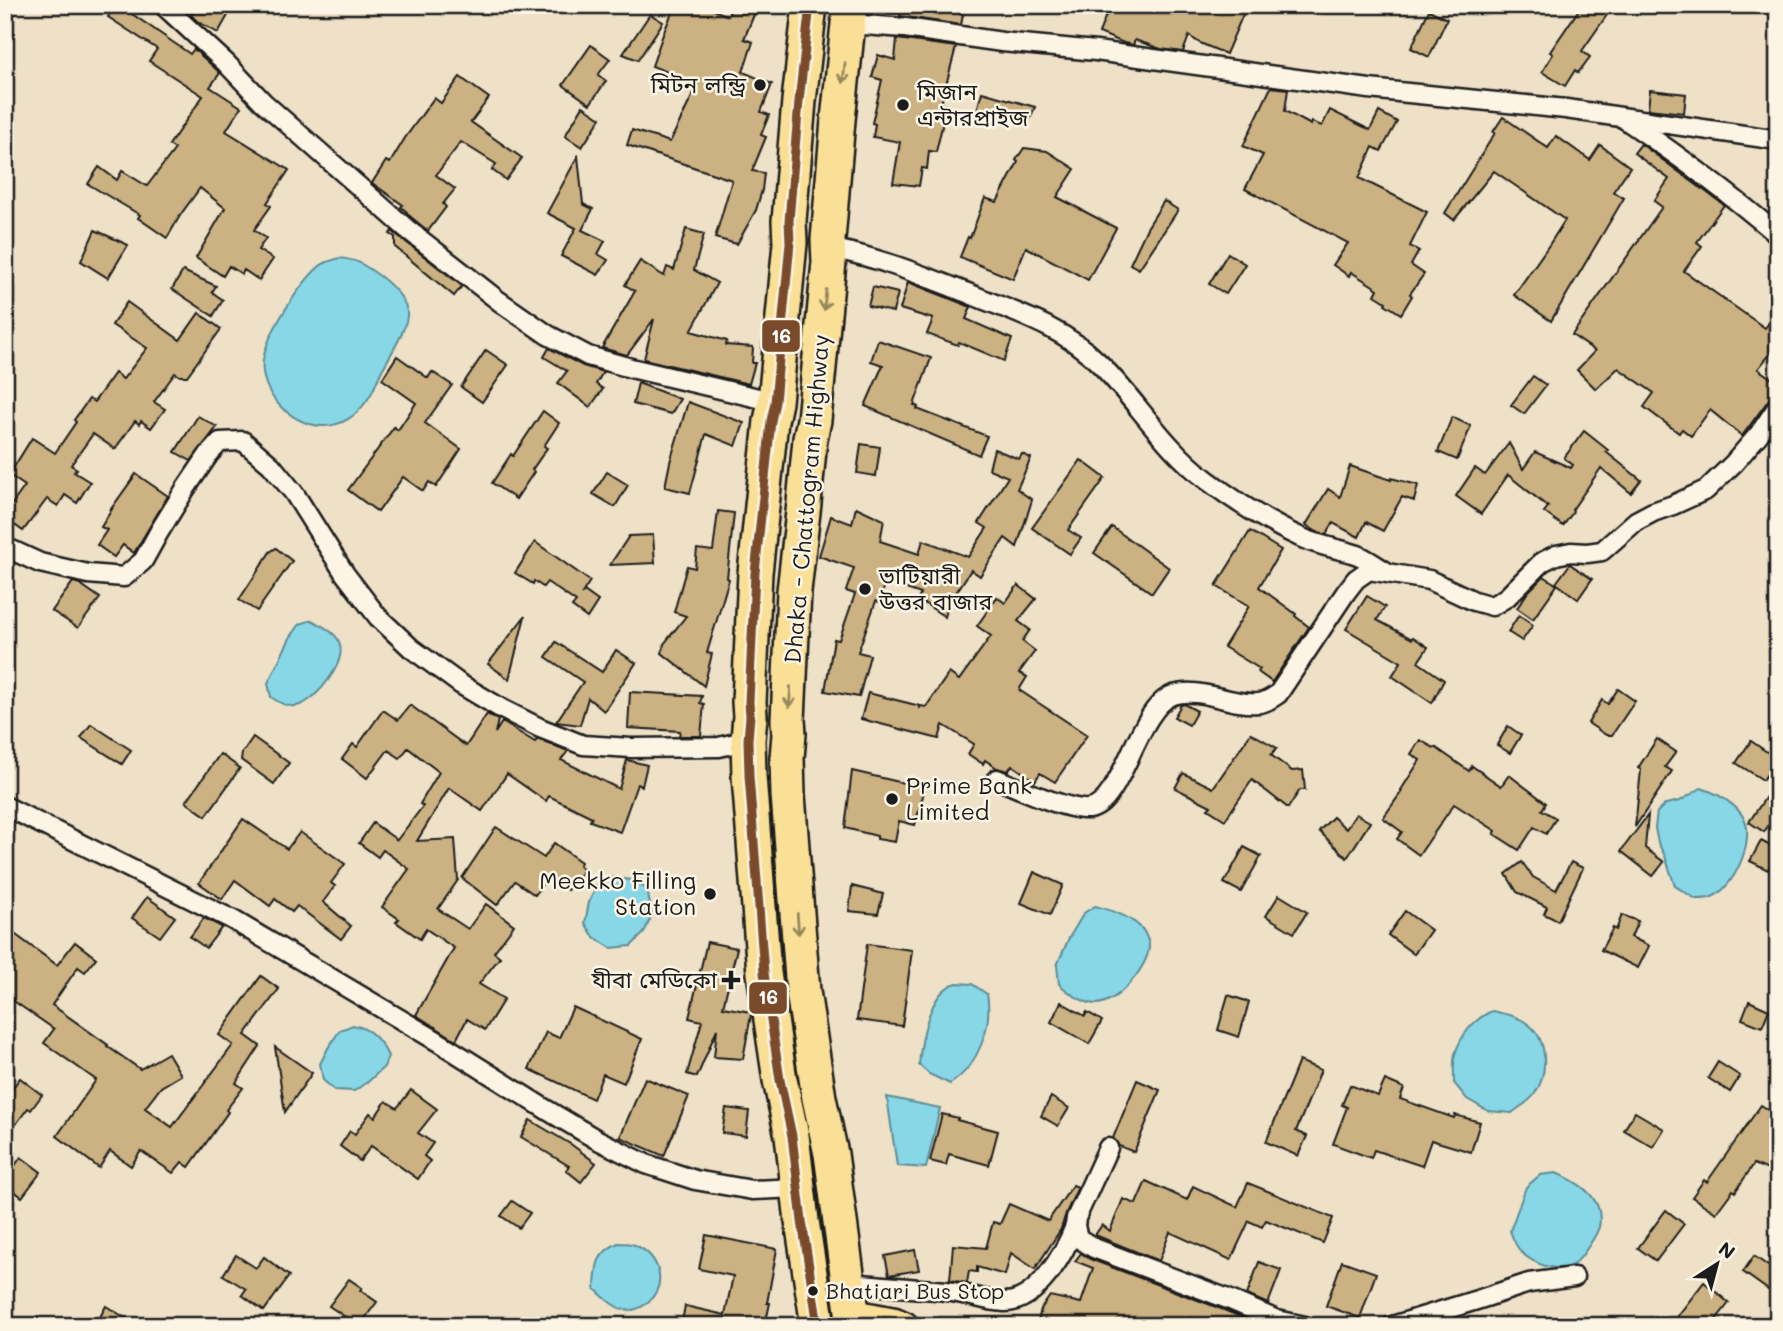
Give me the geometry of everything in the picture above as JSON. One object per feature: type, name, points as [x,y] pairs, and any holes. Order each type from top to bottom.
[{"type":"highway","name":"Dhaka - Chattogram Highway","points":[[810,5],[799,102],[789,221],[790,243],[775,401],[755,573],[748,740],[764,973],[780,1080],[792,1136],[818,1326]]},
{"type":"highway","name":"Dhaka - Chattogram Highway","points":[[849,15],[838,120],[829,262],[794,591],[787,758],[803,991],[819,1098],[831,1154],[852,1307]]},
{"type":"main road","points":[[852,1307],[904,1326]]},
{"type":"street","points":[[163,5],[226,63],[263,102],[407,229],[499,301],[548,335],[588,356],[631,369],[775,401]]},
{"type":"street","points":[[849,15],[905,28],[1002,42],[1097,51],[1369,89],[1620,117],[1778,140]]},
{"type":"street","points":[[1620,117],[1693,166],[1778,234]]},
{"type":"street","points":[[829,248],[889,264],[1026,316],[1053,329],[1077,343],[1100,364],[1165,441],[1206,480],[1304,539],[1360,556],[1388,573]]},
{"type":"street","points":[[997,779],[1067,806],[1089,809],[1102,804],[1150,714],[1161,701],[1175,694],[1192,693],[1241,703],[1261,703],[1278,694],[1333,610],[1356,579],[1369,570],[1429,580],[1474,601],[1492,606],[1507,597],[1542,562],[1571,552],[1602,551],[1636,521],[1706,490],[1759,434],[1778,406]]},
{"type":"street","points":[[5,547],[40,563],[88,575],[124,577],[143,561],[209,454],[220,442],[243,441],[271,465],[294,494],[345,574],[378,617],[411,648],[491,703],[540,728],[583,745],[631,748],[719,747],[748,740]]},
{"type":"street","points":[[5,806],[233,920],[437,1041],[547,1111],[646,1164],[695,1180],[752,1190],[798,1188]]},
{"type":"street","points":[[852,1307],[949,1292],[1006,1302],[1029,1293],[1038,1285],[1069,1241],[1076,1218],[1108,1148]]},
{"type":"street","points":[[1075,1226],[1078,1238],[1094,1248],[1277,1320],[1304,1326]]},
{"type":"street","points":[[1392,1326],[1529,1283],[1574,1277]]},
{"type":"water","points":[[340,258],[360,263],[388,283],[405,303],[407,317],[399,339],[362,406],[353,416],[342,422],[319,426],[294,417],[277,403],[266,384],[263,362],[272,333],[295,295],[320,266]]},
{"type":"water","points":[[312,620],[329,630],[339,641],[338,662],[328,680],[314,696],[300,705],[284,705],[271,697],[268,683],[290,638],[300,624]]},
{"type":"water","points":[[1701,788],[1720,796],[1737,809],[1745,820],[1747,840],[1740,863],[1728,884],[1712,897],[1696,899],[1675,886],[1655,828],[1657,812],[1666,804],[1680,801]]},
{"type":"water","points":[[612,877],[630,880],[647,889],[652,915],[644,933],[631,946],[611,948],[594,937],[585,923],[589,902],[597,885]]},
{"type":"water","points":[[1095,906],[1133,921],[1143,930],[1149,945],[1144,963],[1131,982],[1114,997],[1097,1004],[1082,1000],[1059,984],[1057,965],[1084,913]]},
{"type":"water","points":[[957,983],[972,984],[987,994],[988,1019],[976,1056],[950,1084],[929,1074],[919,1065],[928,1017],[933,1005],[947,988]]},
{"type":"water","points":[[1492,1011],[1516,1017],[1528,1024],[1540,1039],[1543,1048],[1544,1068],[1539,1087],[1532,1098],[1512,1113],[1488,1111],[1467,1099],[1454,1083],[1454,1057],[1461,1040],[1474,1023]]},
{"type":"water","points":[[353,1025],[375,1036],[388,1056],[384,1067],[354,1091],[334,1090],[323,1080],[320,1064],[340,1030]]},
{"type":"water","points":[[887,1097],[940,1108],[926,1168],[897,1166]]},
{"type":"water","points":[[1556,1173],[1588,1192],[1600,1217],[1597,1232],[1580,1258],[1573,1265],[1564,1268],[1533,1261],[1517,1247],[1510,1231],[1526,1187],[1540,1175]]},
{"type":"water","points":[[618,1243],[633,1244],[643,1250],[655,1263],[658,1271],[658,1287],[654,1296],[635,1309],[618,1307],[595,1289],[601,1256]]},
{"type":"building","points":[[116,5],[190,54],[194,49],[218,71],[220,73],[210,87],[241,107],[226,131],[289,170],[267,203],[271,206],[254,230],[266,238],[258,250],[273,259],[259,280],[244,270],[242,274],[229,266],[223,276],[196,258],[225,208],[200,188],[167,238],[138,218],[140,215],[88,184],[99,167],[117,180],[122,171],[147,186],[175,149],[169,145],[203,96],[149,61],[157,49],[108,17]]},
{"type":"building","points":[[197,5],[234,5],[218,33],[191,15]]},
{"type":"building","points":[[675,5],[702,5],[728,16],[732,5],[758,5],[744,39],[753,42],[743,72],[772,84],[761,112],[769,115],[761,135],[766,137],[752,171],[764,173],[762,190],[756,210],[737,244],[715,238],[732,180],[627,145],[632,130],[670,142],[698,84],[652,66]]},
{"type":"building","points":[[901,5],[936,5],[963,15],[961,25],[900,16]]},
{"type":"building","points":[[1110,5],[1247,5],[1226,54],[1189,36],[1183,52],[1161,49],[1135,40],[1133,45],[1124,43],[1099,33]]},
{"type":"building","points":[[1582,5],[1599,5],[1609,12],[1582,51],[1590,57],[1578,73],[1575,70],[1565,86],[1542,72],[1553,54],[1550,52]]},
{"type":"building","points":[[1429,10],[1447,19],[1429,57],[1411,48]]},
{"type":"building","points":[[650,14],[663,22],[638,60],[623,54]]},
{"type":"building","points":[[897,39],[956,47],[941,104],[947,105],[936,152],[929,151],[927,169],[922,168],[919,186],[893,183],[900,142],[873,137],[875,124],[872,123],[882,80],[872,77],[878,55],[895,60]]},
{"type":"building","points":[[591,45],[610,59],[598,75],[606,81],[590,104],[563,85]]},
{"type":"building","points":[[460,77],[489,98],[471,122],[522,158],[506,180],[492,170],[496,164],[461,142],[436,175],[455,189],[443,204],[446,207],[428,231],[406,213],[401,207],[403,205],[372,183],[386,161],[390,163],[434,98],[441,103]]},
{"type":"building","points":[[1271,87],[1288,89],[1285,111],[1311,125],[1312,122],[1322,126],[1330,110],[1370,130],[1379,112],[1397,122],[1381,151],[1373,147],[1359,178],[1427,212],[1410,246],[1419,251],[1411,265],[1424,274],[1410,294],[1412,296],[1401,314],[1375,295],[1378,289],[1351,272],[1349,276],[1333,265],[1348,243],[1245,189],[1263,155],[1243,146]]},
{"type":"building","points":[[1650,90],[1686,94],[1684,113],[1648,109]]},
{"type":"building","points":[[982,92],[1035,107],[1028,123],[977,110]]},
{"type":"building","points":[[583,106],[601,118],[582,147],[565,136]]},
{"type":"building","points":[[1503,117],[1548,148],[1556,136],[1590,160],[1600,145],[1630,167],[1613,192],[1624,198],[1551,321],[1514,295],[1565,220],[1494,171],[1454,220],[1445,213]]},
{"type":"building","points":[[1641,144],[1724,205],[1697,242],[1702,246],[1684,271],[1765,328],[1778,311],[1778,344],[1758,369],[1778,383],[1778,387],[1742,436],[1710,410],[1691,436],[1682,429],[1679,433],[1644,407],[1654,393],[1618,368],[1596,389],[1577,370],[1595,351],[1572,335],[1662,207],[1654,201],[1669,179],[1634,153]]},
{"type":"building","points":[[1024,148],[1047,151],[1075,169],[1057,197],[1116,228],[1088,280],[1026,247],[1013,279],[960,257],[985,198],[997,202]]},
{"type":"building","points":[[578,156],[583,204],[593,209],[582,230],[605,241],[598,254],[608,260],[598,275],[561,256],[576,228],[547,213]]},
{"type":"building","points":[[1164,201],[1178,210],[1139,269],[1130,264],[1147,228]]},
{"type":"building","points":[[686,229],[704,234],[694,270],[717,283],[691,331],[727,341],[726,345],[753,347],[752,363],[755,363],[749,384],[644,359],[654,319],[627,355],[602,348],[635,291],[625,285],[640,261],[664,276],[667,267],[674,270]]},
{"type":"building","points":[[95,230],[128,245],[108,278],[81,261]]},
{"type":"building","points":[[392,231],[462,286],[454,296],[395,247],[395,237],[390,234]]},
{"type":"building","points":[[1228,253],[1245,264],[1226,294],[1209,284]]},
{"type":"building","points":[[183,271],[216,286],[212,292],[223,300],[213,316],[172,289]]},
{"type":"building","points":[[908,282],[971,307],[966,319],[1012,339],[1004,361],[959,342],[958,345],[927,334],[933,319],[900,309]]},
{"type":"building","points":[[873,287],[898,293],[893,312],[868,306]]},
{"type":"building","points":[[127,302],[180,340],[199,313],[221,329],[187,376],[175,373],[154,402],[165,409],[151,428],[141,421],[139,424],[135,421],[115,449],[93,434],[71,465],[77,469],[74,472],[90,482],[77,503],[65,495],[58,506],[47,499],[23,531],[5,518],[5,514],[25,486],[9,475],[32,438],[55,453],[89,399],[94,402],[115,373],[123,379],[147,348],[112,325]]},
{"type":"building","points":[[878,340],[931,358],[914,405],[917,409],[987,436],[979,455],[865,406],[883,365],[871,361]]},
{"type":"building","points":[[549,348],[583,366],[603,372],[596,384],[603,389],[590,407],[558,383],[567,371],[544,357]]},
{"type":"building","points":[[486,350],[508,365],[482,402],[461,387]]},
{"type":"building","points":[[397,356],[428,378],[432,372],[452,385],[425,423],[461,449],[436,487],[429,482],[423,491],[403,477],[378,512],[348,490],[394,427],[398,430],[416,403],[382,379]]},
{"type":"building","points":[[1533,376],[1546,385],[1524,414],[1511,405]]},
{"type":"building","points":[[638,383],[680,399],[671,414],[633,404]]},
{"type":"building","points":[[688,402],[744,423],[736,446],[706,434],[690,493],[665,487]]},
{"type":"building","points":[[543,411],[559,423],[544,446],[547,448],[532,470],[534,472],[516,499],[492,483]]},
{"type":"building","points":[[198,416],[217,427],[191,461],[175,452]]},
{"type":"building","points":[[1452,417],[1471,426],[1457,460],[1438,452]]},
{"type":"building","points":[[1584,431],[1641,480],[1631,493],[1601,468],[1563,526],[1544,512],[1548,507],[1508,475],[1481,514],[1456,496],[1475,468],[1485,475],[1509,443],[1523,469],[1535,452],[1571,468],[1573,465],[1564,458]]},
{"type":"building","points":[[861,444],[880,447],[876,476],[857,473]]},
{"type":"building","points":[[994,449],[1019,459],[1022,454],[1031,458],[1017,489],[1032,500],[1017,547],[1005,538],[980,576],[971,570],[948,605],[945,617],[918,599],[921,594],[886,582],[879,602],[876,601],[858,652],[870,655],[859,697],[825,691],[834,639],[839,640],[855,594],[846,591],[854,568],[819,556],[831,516],[852,524],[856,507],[884,520],[880,541],[919,554],[923,540],[968,557],[987,528],[979,523],[1008,477],[989,469]]},
{"type":"building","points":[[1081,460],[1105,478],[1068,530],[1081,538],[1070,554],[1032,528]]},
{"type":"building","points":[[1350,466],[1391,480],[1418,485],[1414,501],[1402,497],[1383,531],[1366,522],[1359,537],[1333,523],[1326,535],[1317,532],[1306,525],[1328,489],[1340,497]]},
{"type":"building","points":[[607,472],[628,485],[615,507],[593,494]]},
{"type":"building","points":[[136,474],[168,496],[134,553],[123,545],[114,557],[97,545],[107,530],[101,527]]},
{"type":"building","points":[[718,511],[734,513],[729,579],[707,653],[712,654],[704,686],[662,653],[664,644],[686,616],[674,612],[687,566],[695,568],[697,549],[713,551]]},
{"type":"building","points":[[1112,527],[1169,568],[1152,593],[1094,553]]},
{"type":"building","points":[[1250,531],[1281,550],[1259,587],[1309,627],[1272,682],[1258,672],[1260,669],[1224,647],[1249,606],[1216,586]]},
{"type":"building","points":[[653,535],[655,563],[610,565],[629,536]]},
{"type":"building","points":[[535,542],[590,581],[581,595],[584,591],[598,601],[587,618],[572,607],[576,602],[547,582],[543,587],[515,573]]},
{"type":"building","points":[[276,548],[292,561],[257,611],[239,600],[270,552]]},
{"type":"building","points":[[1570,564],[1592,579],[1578,599],[1556,583]]},
{"type":"building","points":[[1544,576],[1557,585],[1533,619],[1517,608]]},
{"type":"building","points":[[73,582],[100,598],[78,628],[52,611]]},
{"type":"building","points":[[1018,585],[1036,599],[1018,621],[1030,630],[1022,641],[1035,651],[1019,673],[1027,677],[1019,690],[1087,735],[1055,782],[1040,773],[1035,781],[1012,765],[1008,771],[985,760],[983,764],[968,754],[974,744],[943,725],[939,739],[861,719],[868,693],[920,706],[919,709],[921,706],[926,707],[949,673],[959,680],[991,636],[977,626],[997,597],[1005,603]]},
{"type":"building","points":[[1367,596],[1385,607],[1377,620],[1428,647],[1418,662],[1444,680],[1432,703],[1392,676],[1401,662],[1346,629]]},
{"type":"building","points":[[1519,615],[1533,625],[1522,641],[1508,632]]},
{"type":"building","points":[[525,616],[509,679],[488,664]]},
{"type":"building","points":[[556,642],[602,672],[616,650],[636,663],[604,711],[588,698],[580,725],[556,722],[583,682],[546,657]]},
{"type":"building","points":[[1618,689],[1635,701],[1612,735],[1606,735],[1588,723],[1602,700],[1608,704]]},
{"type":"building","points":[[630,692],[702,696],[700,703],[704,704],[701,736],[679,736],[680,731],[628,728]]},
{"type":"building","points":[[1184,704],[1197,711],[1189,725],[1174,717]]},
{"type":"building","points":[[410,705],[466,746],[487,714],[498,720],[495,733],[502,722],[535,742],[538,739],[568,751],[561,760],[619,789],[627,760],[647,765],[642,786],[637,784],[620,832],[590,821],[592,817],[549,796],[546,801],[507,774],[482,811],[449,788],[417,841],[455,839],[458,880],[438,909],[468,929],[486,904],[514,925],[494,952],[500,957],[479,984],[504,999],[485,1030],[467,1019],[456,1040],[416,1015],[454,948],[426,929],[420,939],[396,922],[399,919],[382,907],[409,869],[383,850],[378,857],[359,843],[373,823],[397,840],[423,806],[420,804],[439,772],[408,748],[400,758],[388,750],[367,778],[342,759],[353,744],[357,747],[383,710],[398,720]]},
{"type":"building","points":[[91,724],[131,750],[122,764],[81,738]]},
{"type":"building","points":[[1508,726],[1521,735],[1510,753],[1497,745]]},
{"type":"building","points":[[1251,733],[1277,748],[1271,755],[1292,771],[1303,770],[1305,790],[1300,790],[1288,808],[1252,780],[1225,820],[1208,809],[1211,806],[1175,788],[1183,773],[1213,788]]},
{"type":"building","points":[[253,737],[289,763],[274,784],[241,760],[242,753]]},
{"type":"building","points":[[1657,739],[1676,752],[1665,767],[1672,771],[1635,827],[1641,770],[1638,768]]},
{"type":"building","points":[[1420,740],[1435,747],[1469,771],[1472,766],[1501,786],[1509,775],[1546,803],[1542,810],[1556,818],[1546,834],[1534,827],[1519,850],[1494,834],[1496,831],[1454,804],[1419,855],[1397,839],[1402,832],[1383,818],[1420,760],[1411,754]]},
{"type":"building","points":[[1751,741],[1777,759],[1763,780],[1736,763]]},
{"type":"building","points":[[220,754],[240,768],[206,816],[186,802]]},
{"type":"building","name":"Prime Bank Limited","points":[[852,771],[925,788],[915,825],[899,821],[895,842],[845,828]]},
{"type":"building","points":[[1778,779],[1778,811],[1764,832],[1749,822]]},
{"type":"building","points":[[1356,814],[1370,822],[1347,858],[1319,831],[1333,817],[1346,829]]},
{"type":"building","points":[[1648,815],[1645,848],[1664,862],[1653,876],[1621,851]]},
{"type":"building","points":[[243,819],[287,849],[300,832],[345,864],[331,883],[335,886],[323,902],[351,926],[341,939],[297,906],[292,912],[275,899],[270,906],[235,880],[222,899],[199,883]]},
{"type":"building","points":[[496,827],[544,858],[554,843],[581,862],[579,866],[584,870],[567,890],[549,875],[535,895],[515,881],[497,905],[462,878]]},
{"type":"building","points":[[1761,841],[1778,850],[1768,870],[1750,861]]},
{"type":"building","points":[[1244,847],[1261,856],[1241,892],[1224,883]]},
{"type":"building","points":[[1522,862],[1533,877],[1556,890],[1571,862],[1583,868],[1558,921],[1544,914],[1547,907],[1517,892],[1506,874]]},
{"type":"building","points":[[1034,872],[1063,885],[1050,915],[1021,903]]},
{"type":"building","points":[[852,886],[883,894],[878,914],[849,911]]},
{"type":"building","points":[[1279,895],[1307,912],[1294,933],[1266,916]]},
{"type":"building","points":[[147,897],[175,917],[160,937],[132,918]]},
{"type":"building","points":[[1405,911],[1431,930],[1414,954],[1388,935]]},
{"type":"building","points":[[1622,915],[1638,921],[1631,937],[1649,946],[1638,968],[1601,950],[1613,928],[1616,930]]},
{"type":"building","points":[[204,918],[222,927],[206,948],[190,937]]},
{"type":"building","points":[[5,927],[57,965],[75,942],[96,958],[85,972],[78,967],[52,1005],[140,1069],[168,1053],[181,1075],[161,1087],[145,1108],[172,1127],[233,1045],[219,1035],[261,976],[279,989],[245,1035],[260,1046],[236,1083],[243,1088],[189,1167],[182,1162],[173,1173],[141,1151],[131,1166],[110,1151],[99,1168],[57,1136],[96,1080],[44,1043],[54,1029],[5,995]]},
{"type":"building","points":[[707,942],[737,948],[723,1007],[750,1012],[751,1015],[743,1059],[714,1057],[717,1029],[697,1077],[687,1074],[702,1021],[689,1018]]},
{"type":"building","points":[[867,944],[912,950],[902,1026],[857,1020]]},
{"type":"building","points":[[1228,995],[1249,1002],[1239,1037],[1218,1030]]},
{"type":"building","points":[[1749,1001],[1769,1010],[1762,1027],[1742,1019]]},
{"type":"building","points":[[1061,1002],[1085,1016],[1087,1012],[1102,1021],[1089,1044],[1051,1022]]},
{"type":"building","points":[[573,1007],[642,1039],[624,1083],[603,1074],[593,1099],[529,1069],[546,1032],[559,1038]]},
{"type":"building","points":[[275,1047],[312,1073],[285,1112]]},
{"type":"building","points":[[1299,1061],[1321,1070],[1296,1131],[1307,1136],[1298,1156],[1266,1142]]},
{"type":"building","points":[[1718,1062],[1740,1076],[1730,1092],[1708,1078]]},
{"type":"building","points":[[20,1078],[42,1095],[31,1110],[28,1108],[5,1139],[5,1098]]},
{"type":"building","points":[[645,1078],[689,1096],[664,1156],[620,1137]]},
{"type":"building","points":[[1137,1080],[1160,1090],[1134,1152],[1119,1146],[1113,1138]]},
{"type":"building","points":[[1385,1080],[1404,1088],[1400,1099],[1454,1118],[1455,1115],[1480,1122],[1471,1152],[1431,1140],[1422,1166],[1374,1150],[1371,1158],[1333,1144],[1347,1107],[1342,1105],[1350,1085],[1378,1096]]},
{"type":"building","points":[[411,1090],[437,1109],[418,1133],[433,1143],[424,1156],[430,1161],[418,1179],[371,1146],[360,1161],[340,1146],[350,1131],[355,1134],[370,1113],[375,1117],[386,1101],[397,1108]]},
{"type":"building","points":[[1051,1097],[1069,1108],[1058,1126],[1041,1116]]},
{"type":"building","points":[[1761,1105],[1778,1116],[1778,1174],[1754,1164],[1735,1192],[1733,1190],[1716,1213],[1692,1197],[1704,1180],[1707,1182]]},
{"type":"building","points":[[726,1108],[749,1111],[746,1136],[722,1133]]},
{"type":"building","points":[[1635,1112],[1664,1129],[1653,1147],[1624,1130]]},
{"type":"building","points":[[942,1114],[998,1131],[989,1165],[949,1154],[946,1165],[930,1161]]},
{"type":"building","points":[[530,1120],[596,1163],[581,1182],[566,1170],[569,1166],[521,1137]]},
{"type":"building","points":[[21,1157],[41,1172],[22,1197],[5,1184],[5,1161],[14,1167]]},
{"type":"building","points":[[1146,1181],[1187,1200],[1193,1186],[1237,1207],[1248,1183],[1333,1218],[1323,1243],[1266,1220],[1262,1227],[1249,1221],[1231,1260],[1170,1232],[1159,1261],[1095,1235],[1102,1225],[1110,1231],[1123,1199],[1136,1204]]},
{"type":"building","points":[[1073,1185],[1078,1187],[1061,1229],[1035,1269],[1011,1253],[1005,1275],[977,1267],[977,1272],[969,1271],[967,1283],[950,1280],[953,1245],[986,1248],[993,1222],[1000,1224],[1009,1204],[1048,1221]]},
{"type":"building","points":[[512,1201],[530,1213],[519,1228],[501,1216]]},
{"type":"building","points":[[1666,1210],[1684,1224],[1656,1261],[1638,1248]]},
{"type":"building","points":[[706,1235],[777,1249],[765,1326],[681,1326],[685,1306],[725,1315],[733,1276],[699,1269]]},
{"type":"building","points":[[915,1250],[919,1270],[889,1275],[885,1256]]},
{"type":"building","points":[[1081,1253],[1090,1259],[1262,1326],[1037,1326],[1041,1309],[1050,1296],[1081,1303],[1093,1268],[1075,1261]]},
{"type":"building","points":[[236,1255],[256,1268],[264,1257],[289,1276],[264,1311],[242,1295],[246,1289],[223,1275]]},
{"type":"building","points":[[1754,1256],[1778,1273],[1778,1297],[1743,1272]]},
{"type":"building","points":[[1342,1261],[1376,1273],[1360,1318],[1326,1306]]},
{"type":"building","points":[[1259,1262],[1281,1270],[1268,1304],[1247,1295]]},
{"type":"building","points":[[349,1279],[377,1302],[359,1326],[329,1306]]},
{"type":"building","points":[[1704,1282],[1729,1303],[1711,1326],[1670,1326]]},
{"type":"building","points":[[106,1306],[139,1326],[95,1326]]},
{"type":"transit line","name":"16","points":[[810,5],[799,101],[789,221],[790,243],[775,402],[755,573],[748,740],[764,973],[780,1080],[792,1136],[818,1326]]},
{"type":"place","name":"মিটন লন্ড্রি","points":[[760,85]]},
{"type":"place","name":"মিজান এন্টারপ্রাইজ","points":[[903,105]]},
{"type":"place","name":"ভাটিয়ারী উত্তর বাজার","points":[[865,589]]},
{"type":"place","name":"Prime Bank Limited","points":[[892,799]]},
{"type":"place","name":"Meekko Filling Station","points":[[710,894]]},
{"type":"place","name":"যীবা মেডিকো","points":[[731,980]]},
{"type":"place","name":"Bhatiari Bus Stop","points":[[813,1291]]}]
